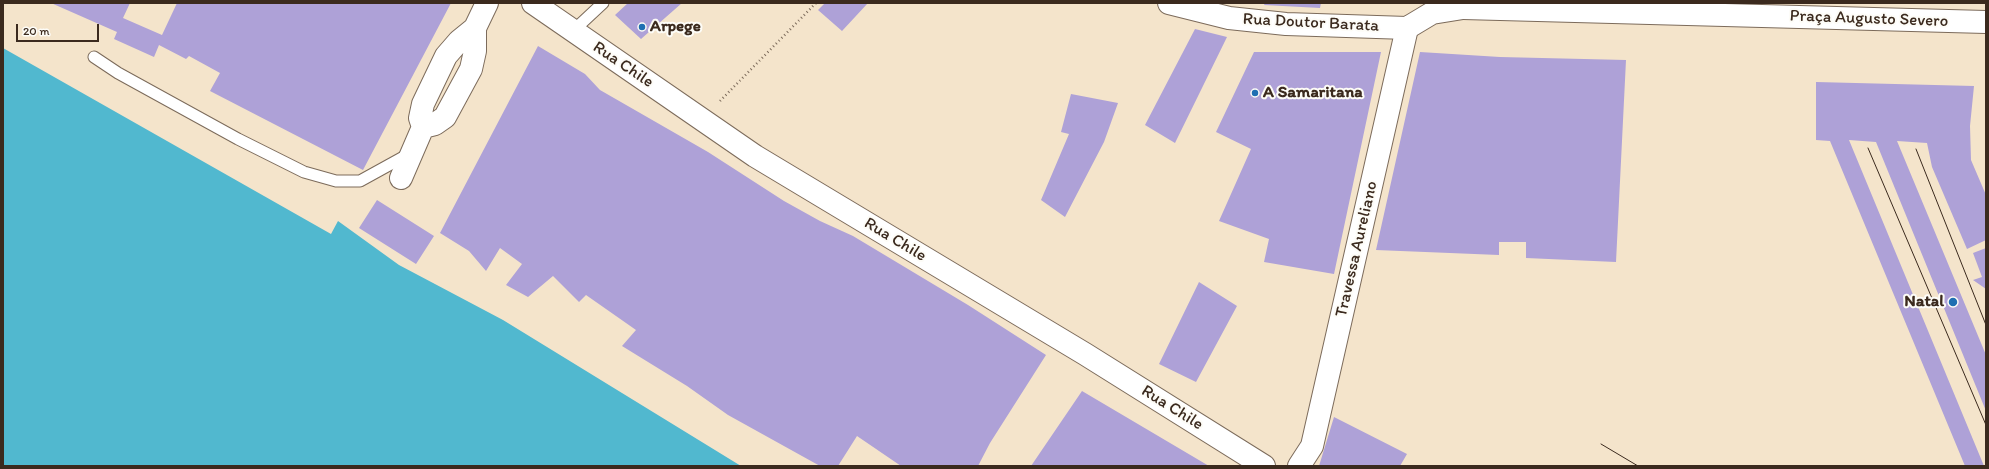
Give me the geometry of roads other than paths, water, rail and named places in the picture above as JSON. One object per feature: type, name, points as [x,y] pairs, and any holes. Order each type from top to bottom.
[{"type":"street","points":[[401,178],[423,127],[436,124],[445,117],[471,69],[475,51],[474,28],[487,3]]},
{"type":"street","name":"Rua Chile","points":[[533,3],[755,156],[1085,354],[1264,466]]},
{"type":"street","name":"Rua Doutor Barata","points":[[1169,3],[1229,18],[1272,22],[1407,28]]},
{"type":"street","name":"Praça Augusto Severo","points":[[1407,28],[1418,20],[1432,13],[1459,6],[1986,22]]},
{"type":"street","name":"Travessa Aureliano","points":[[1298,466],[1312,446],[1407,28]]},
{"type":"lane","points":[[573,30],[603,3]]},
{"type":"lane","points":[[94,56],[125,77],[238,139],[304,172],[336,181],[360,181],[412,152]]},
{"type":"water","points":[[3,48],[331,234],[338,221],[399,265],[503,320],[741,466],[3,466]]},
{"type":"tram line","points":[[1868,148],[1986,425]]},
{"type":"tram line","points":[[1916,149],[1986,325]]},
{"type":"tram line","points":[[1601,444],[1638,466]]},
{"type":"place","name":"Arpege","points":[[642,27]]},
{"type":"place","name":"A Samaritana","points":[[1255,93]]},
{"type":"place","name":"Natal","points":[[1953,302]]}]
